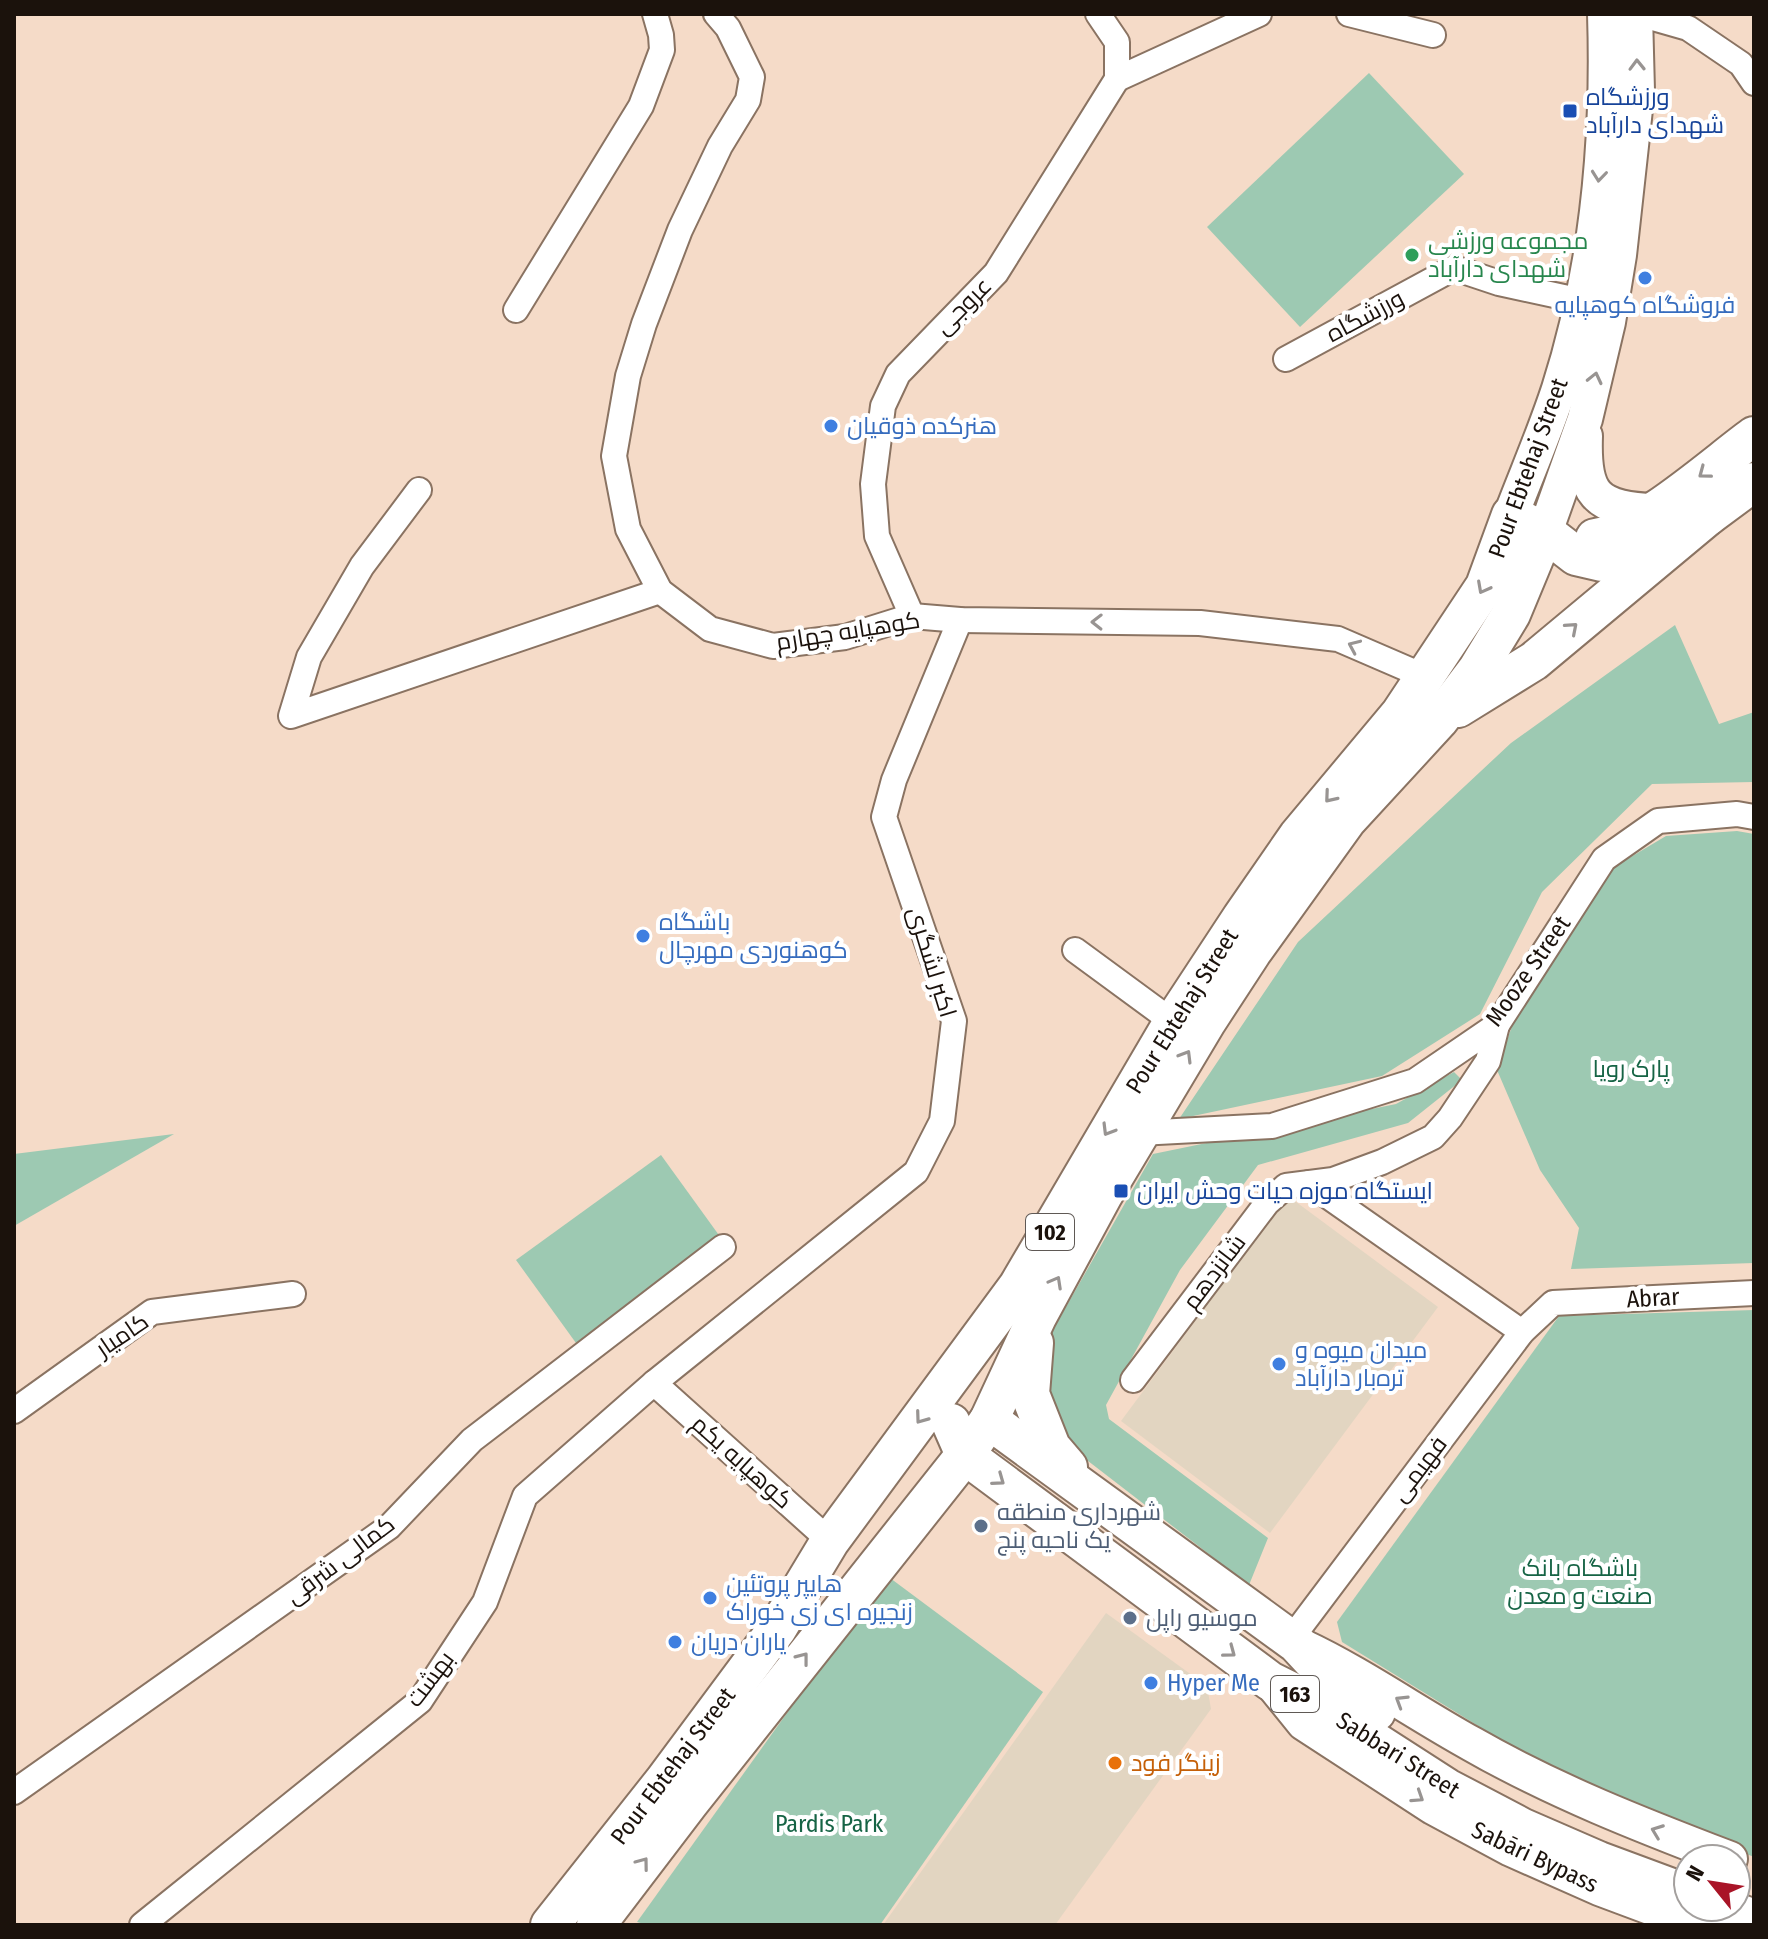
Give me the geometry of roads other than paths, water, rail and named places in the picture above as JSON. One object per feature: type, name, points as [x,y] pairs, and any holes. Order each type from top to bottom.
[{"type":"main road","name":"Pour Ebtehaj Street","points":[[584,1920],[718,1766],[958,1439],[989,1420],[1028,1302],[1173,1022],[1298,836],[1400,714],[1485,586],[1559,389],[1582,301],[1606,105],[1605,14]]},
{"type":"main road","name":"Pour Ebtehaj Street","points":[[584,1920],[777,1629],[830,1541],[1028,1302],[1215,1010],[1313,865],[1347,820],[1439,720],[1477,670],[1511,614],[1545,532],[1585,419],[1608,322],[1637,91],[1637,14]]},
{"type":"main road","points":[[1585,419],[1584,466],[1588,483],[1595,494],[1606,502],[1630,510],[1654,511]]},
{"type":"main road","points":[[1545,532],[1588,539],[1611,536],[1636,525],[1754,436]]},
{"type":"main road","points":[[1400,714],[1425,702],[1435,708],[1439,720],[1534,661],[1708,516],[1754,482]]},
{"type":"main road","points":[[1511,515],[1545,532],[1576,556],[1602,562],[1625,559],[1708,516]]},
{"type":"main road","points":[[777,1629],[833,1574],[958,1439],[990,1356],[1028,1302]]},
{"type":"main road","points":[[1028,1302],[1030,1394],[1051,1447],[1088,1490]]},
{"type":"main road","name":"163","points":[[989,1420],[1294,1642],[1335,1685],[1443,1756],[1533,1805],[1605,1838],[1672,1863]]},
{"type":"main road","name":"Sabbari Street","points":[[958,1439],[1148,1590],[1270,1681],[1318,1705],[1447,1788],[1523,1828],[1672,1888]]},
{"type":"main road","points":[[1148,1590],[1176,1554]]},
{"type":"main road","points":[[1294,1642],[1346,1667],[1472,1744],[1543,1782],[1617,1816],[1688,1843]]},
{"type":"main road","name":"Sabāri Bypass","points":[[1270,1681],[1304,1723],[1433,1807],[1511,1849],[1586,1883],[1698,1925]]},
{"type":"street","points":[[516,310],[641,106],[662,50],[655,14]]},
{"type":"street","name":"کوهپایه چهارم","points":[[716,14],[728,28],[752,77],[748,100],[720,146],[680,230],[644,324],[628,376],[614,456],[628,529],[660,591],[710,629],[773,646],[845,637],[912,616],[960,620],[1200,623],[1338,639],[1426,677]]},
{"type":"street","points":[[1098,14],[1117,42],[1117,79],[1259,14]]},
{"type":"street","points":[[1349,14],[1433,35]]},
{"type":"street","points":[[1637,14],[1688,28],[1750,67]]},
{"type":"street","name":"عروجی","points":[[912,616],[877,536],[873,484],[883,406],[898,374],[996,273],[1117,79]]},
{"type":"street","name":"ورزشگاه","points":[[1286,359],[1454,268],[1499,283],[1582,301]]},
{"type":"street","points":[[419,490],[362,566],[309,657],[291,716],[660,591]]},
{"type":"street","name":"اکبر لشگری","points":[[654,1383],[916,1172],[942,1121],[954,1021],[884,817],[894,780],[960,620]]},
{"type":"street","name":"Mooze Street","points":[[1139,1133],[1272,1126],[1415,1081],[1497,1025],[1604,859],[1658,821],[1737,814],[1754,817]]},
{"type":"street","points":[[1075,950],[1173,1022]]},
{"type":"street","name":"شانزدهم","points":[[1133,1380],[1267,1203],[1286,1186],[1333,1180],[1382,1162],[1433,1137],[1450,1118],[1488,1061],[1497,1025]]},
{"type":"street","points":[[1309,1183],[1522,1332]]},
{"type":"street","name":"کمالی شرقی","points":[[14,1792],[389,1527],[472,1440],[723,1247]]},
{"type":"street","name":"Abrar","points":[[1553,1303],[1754,1293]]},
{"type":"street","name":"کامیار","points":[[14,1411],[152,1312],[293,1294]]},
{"type":"street","name":"فهیمی","points":[[1294,1642],[1522,1332],[1553,1303]]},
{"type":"street","name":"کوهپایه یکم","points":[[654,1383],[830,1541]]},
{"type":"street","name":"بهشت","points":[[142,1925],[420,1701],[485,1602],[525,1496],[654,1383]]},
{"type":"place","name":"ورزشگاه شهدای دارآباد","points":[[1570,111]]},
{"type":"place","name":"مجموعه ورزشی شهدای دارآباد","points":[[1412,255]]},
{"type":"place","name":"فروشگاه کوهپایه","points":[[1645,278]]},
{"type":"place","name":"هنرکده ذوقیان","points":[[831,426]]},
{"type":"place","name":"باشگاه کوهنوردی مهرچال","points":[[643,936]]},
{"type":"place","name":"ایستگاه موزه حیات وحش ایران","points":[[1121,1191]]},
{"type":"place","name":"میدان میوه و تره‌بار دارآباد","points":[[1279,1364]]},
{"type":"place","name":"شهرداری منطقه یک ناحیه پنج","points":[[981,1526]]},
{"type":"place","name":"هایپر پروتئین زنجیره ای زی خوراک","points":[[710,1598]]},
{"type":"place","name":"موسیو راپل","points":[[1130,1618]]},
{"type":"place","name":"یاران دریان","points":[[675,1642]]},
{"type":"place","name":"Hyper Me","points":[[1151,1683]]},
{"type":"place","name":"زینگر فود","points":[[1115,1763]]},
{"type":"park label","name":"پارک رویا","points":[[1631,1069]]},
{"type":"park label","name":"باشگاه بانک صنعت و معدن","points":[[1580,1582]]},
{"type":"park label","name":"Pardis Park","points":[[829,1824]]}]
